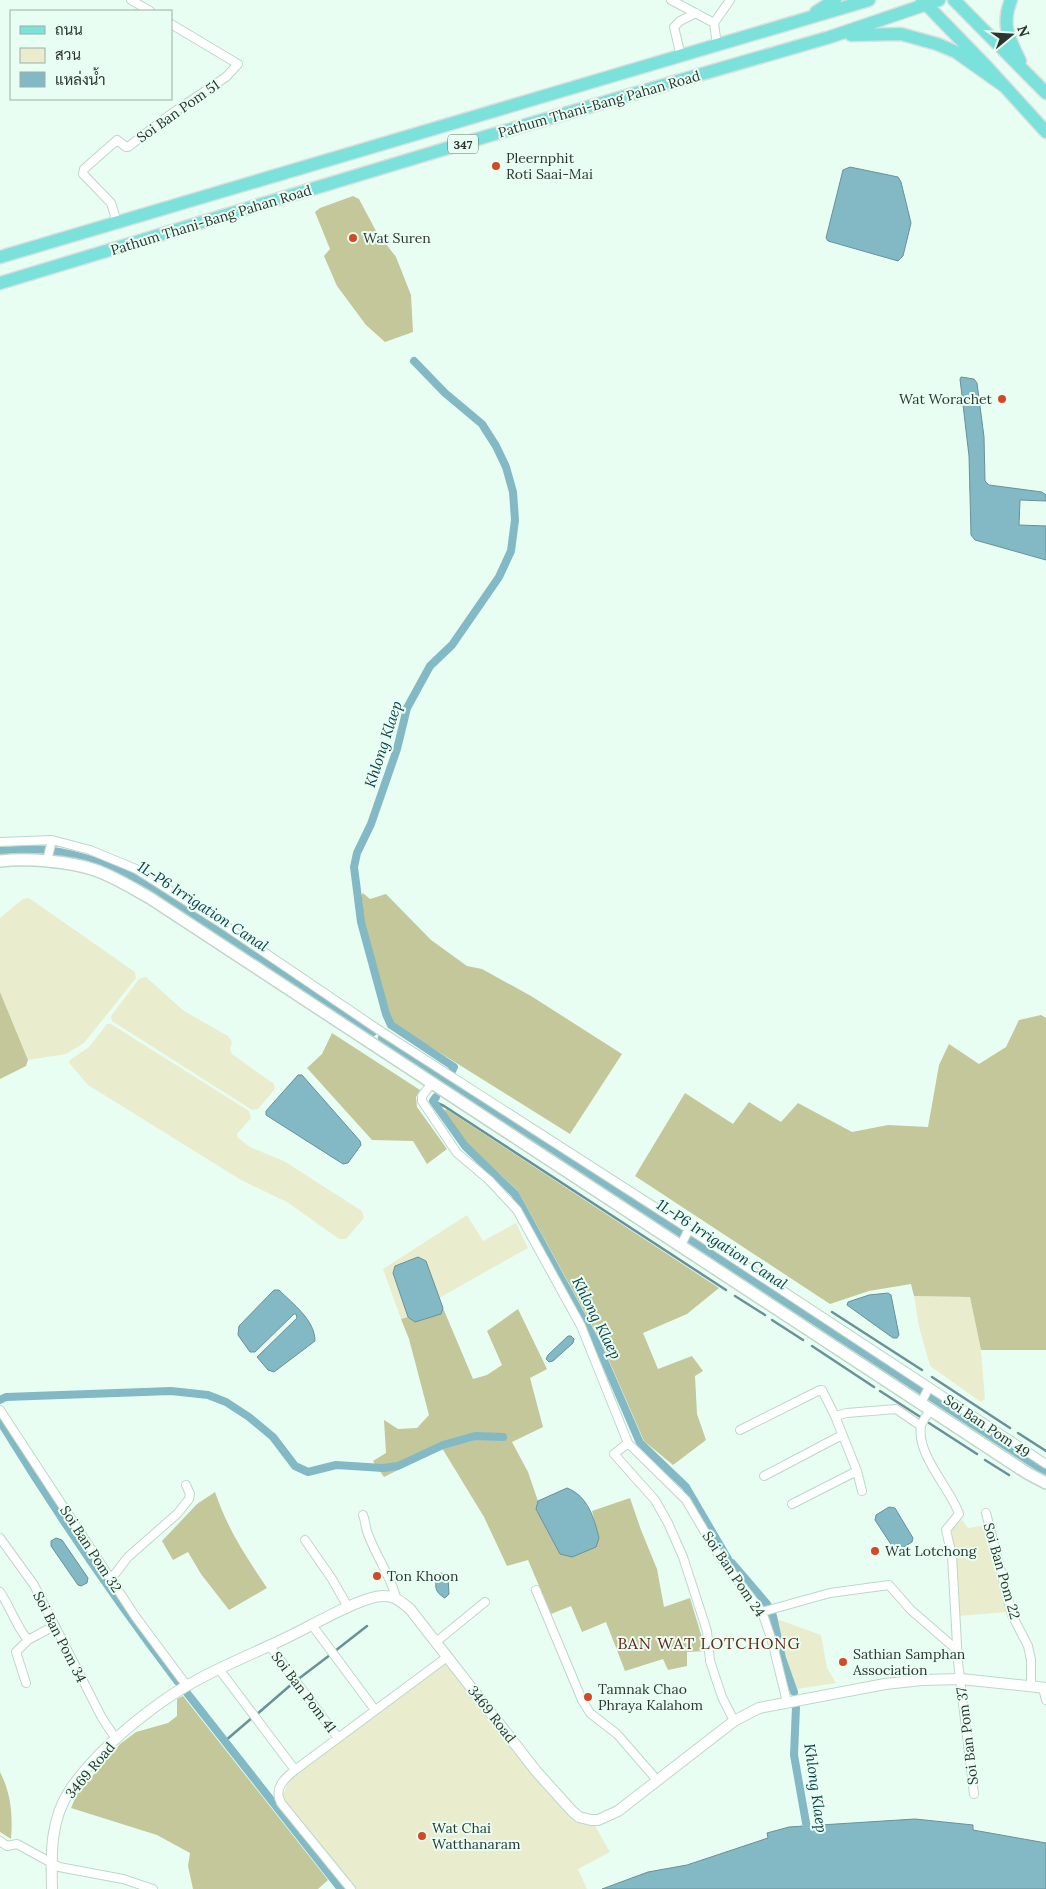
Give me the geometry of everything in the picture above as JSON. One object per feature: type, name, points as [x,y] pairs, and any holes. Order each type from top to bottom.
[{"type":"main road","points":[[808,18],[835,0]]},
{"type":"main road","name":"Pathum Thani-Bang Pahan Road","points":[[0,257],[869,0]]},
{"type":"main road","name":"Pathum Thani-Bang Pahan Road","points":[[0,283],[491,135],[830,37],[924,2],[940,0]]},
{"type":"main road","points":[[954,0],[1046,92]]},
{"type":"main road","points":[[1011,0],[1006,18],[1006,28],[1024,69]]},
{"type":"main road","points":[[924,2],[1046,132]]},
{"type":"main road","points":[[830,37],[901,34],[920,38],[956,52],[1004,86]]},
{"type":"main road","points":[[0,861],[50,851],[127,884],[286,984],[432,1083],[685,1237],[926,1398],[1027,1473],[1046,1483]]},
{"type":"street","points":[[131,0],[148,10]]},
{"type":"street","points":[[671,0],[714,23]]},
{"type":"street","points":[[717,45],[714,23],[730,0]]},
{"type":"street","points":[[681,56],[674,27],[680,21],[696,13]]},
{"type":"street","name":"Soi Ban Pom 51","points":[[117,222],[111,204],[83,174],[84,169],[117,140],[128,147],[171,114],[226,77],[238,64],[172,25]]},
{"type":"street","name":"Soi Ban Pom 49","points":[[0,842],[50,851],[90,850],[136,869],[224,925],[291,973],[379,1030],[926,1398],[1046,1464]]},
{"type":"street","points":[[286,984],[291,973]]},
{"type":"street","points":[[375,1046],[379,1030]]},
{"type":"street","points":[[432,1083],[422,1096],[422,1102],[457,1153],[489,1180],[517,1210],[581,1326],[628,1443],[614,1454],[655,1500],[683,1557],[707,1631],[710,1660],[722,1697],[734,1721]]},
{"type":"street","points":[[740,1430],[820,1390],[824,1392],[835,1416],[857,1471],[862,1491]]},
{"type":"street","points":[[835,1416],[847,1413],[896,1409],[921,1426],[926,1398]]},
{"type":"street","name":"Soi Ban Pom 32","points":[[0,1410],[134,1616],[187,1686]]},
{"type":"street","name":"Soi Ban Pom 37","points":[[921,1426],[923,1445],[931,1464],[959,1514],[946,1530],[952,1556],[957,1650],[974,1794]]},
{"type":"street","points":[[764,1476],[842,1435]]},
{"type":"street","name":"Soi Ban Pom 24","points":[[628,1443],[686,1500],[719,1556],[767,1610],[772,1641],[787,1702]]},
{"type":"street","points":[[792,1504],[857,1471]]},
{"type":"street","points":[[111,1579],[128,1557],[178,1514],[189,1499],[190,1494],[186,1485]]},
{"type":"street","name":"Soi Ban Pom 22","points":[[986,1513],[1012,1615],[1028,1646],[1032,1660],[1031,1687]]},
{"type":"street","points":[[363,1515],[368,1536],[392,1580],[396,1598]]},
{"type":"street","name":"Soi Ban Pom 34","points":[[0,1538],[34,1585],[102,1718],[116,1739]]},
{"type":"street","points":[[304,1540],[332,1579],[348,1607]]},
{"type":"street","points":[[767,1610],[830,1593],[889,1585],[911,1610],[957,1650]]},
{"type":"street","points":[[536,1590],[582,1700],[590,1713],[617,1734],[657,1780]]},
{"type":"street","points":[[0,1592],[10,1607],[20,1631],[28,1640]]},
{"type":"street","name":"3469 Road","points":[[52,1889],[51,1863],[59,1809],[71,1789],[116,1739],[155,1706],[187,1686],[348,1607],[382,1595],[396,1598],[410,1610],[536,1771],[579,1817],[591,1820],[608,1816],[628,1803],[734,1721],[759,1708],[899,1682],[960,1679],[1044,1688]]},
{"type":"street","points":[[436,1642],[485,1602]]},
{"type":"street","points":[[312,1625],[376,1710]]},
{"type":"street","points":[[26,1683],[16,1652],[28,1640],[54,1626]]},
{"type":"street","name":"Soi Ban Pom 41","points":[[269,1645],[338,1738]]},
{"type":"street","points":[[351,1889],[278,1798],[282,1780],[447,1657]]},
{"type":"street","points":[[219,1669],[295,1770]]},
{"type":"street","points":[[1044,1688],[1046,1700]]},
{"type":"street","points":[[0,1841],[7,1846],[17,1844],[59,1867],[123,1879],[153,1889]]},
{"type":"green space","points":[[353,196],[359,199],[376,231],[396,257],[411,295],[413,332],[385,342],[366,325],[337,286],[324,256],[330,249],[315,212],[320,208]]},
{"type":"green space","points":[[363,893],[370,899],[386,894],[431,940],[467,966],[482,969],[531,996],[622,1054],[570,1134],[386,1019],[361,923],[359,898]]},
{"type":"green space","points":[[29,898],[135,972],[136,978],[84,1043],[66,1054],[28,1060],[0,992],[0,918],[23,899]]},
{"type":"green space","points":[[146,977],[184,1011],[228,1036],[232,1042],[230,1050],[232,1054],[274,1084],[275,1089],[258,1109],[252,1110],[112,1021],[111,1016],[139,979]]},
{"type":"green space","points":[[0,992],[28,1060],[26,1066],[0,1079]]},
{"type":"green space","points":[[1041,1015],[1046,1018],[1046,1350],[981,1350],[970,1297],[914,1296],[911,1284],[869,1291],[830,1304],[635,1176],[685,1093],[733,1124],[749,1102],[781,1122],[798,1103],[852,1132],[888,1125],[928,1127],[939,1065],[949,1044],[979,1064],[1006,1047],[1019,1020]]},
{"type":"green space","points":[[107,1024],[111,1024],[249,1111],[251,1118],[237,1134],[237,1137],[250,1147],[284,1161],[362,1211],[364,1218],[346,1239],[339,1239],[287,1202],[241,1180],[88,1085],[69,1063],[70,1060],[89,1047]]},
{"type":"green space","points":[[332,1033],[420,1090],[416,1097],[417,1107],[447,1149],[427,1164],[413,1141],[372,1140],[307,1068],[322,1054]]},
{"type":"green space","points":[[446,1109],[719,1288],[687,1314],[643,1333],[658,1369],[692,1356],[703,1371],[695,1376],[697,1414],[706,1440],[673,1465],[644,1441],[600,1340],[518,1191],[468,1144],[444,1111]]},
{"type":"green space","points":[[467,1215],[483,1241],[516,1223],[528,1248],[439,1298],[426,1261],[393,1273],[408,1317],[401,1319],[383,1269]]},
{"type":"green space","points":[[914,1296],[970,1297],[981,1350],[985,1399],[981,1402],[930,1366],[919,1327]]},
{"type":"green space","points":[[443,1308],[473,1379],[487,1375],[502,1365],[487,1331],[518,1309],[547,1369],[530,1378],[543,1427],[512,1442],[528,1472],[538,1501],[536,1509],[560,1554],[572,1557],[599,1538],[592,1511],[630,1498],[657,1569],[664,1607],[690,1598],[706,1651],[687,1652],[687,1666],[668,1670],[663,1659],[625,1671],[606,1622],[582,1632],[571,1606],[551,1614],[528,1560],[507,1566],[484,1517],[442,1448],[384,1477],[373,1461],[386,1453],[384,1420],[398,1429],[417,1428],[429,1415],[409,1339],[401,1319],[408,1317],[415,1322],[441,1314]]},
{"type":"green space","points":[[215,1492],[231,1530],[267,1588],[229,1610],[201,1574],[188,1552],[173,1560],[162,1541],[197,1504]]},
{"type":"green space","points":[[962,1520],[968,1528],[985,1525],[1008,1612],[959,1616],[956,1555],[950,1534],[951,1529]]},
{"type":"green space","points":[[777,1619],[821,1635],[827,1668],[836,1683],[797,1689],[786,1658]]},
{"type":"green space","points":[[447,1660],[568,1810],[593,1822],[610,1852],[578,1869],[587,1889],[356,1889],[282,1797],[290,1778]]},
{"type":"green space","points":[[183,1696],[328,1880],[318,1889],[193,1889],[188,1866],[190,1853],[157,1835],[71,1808],[77,1794],[120,1744],[136,1732],[168,1723],[177,1716],[177,1699]]},
{"type":"green space","points":[[0,1772],[7,1788],[10,1805],[11,1839],[0,1832]]},
{"type":"water","points":[[850,167],[898,177],[901,182],[911,223],[903,256],[898,261],[828,241],[826,238],[843,170]]},
{"type":"water","points":[[961,377],[974,379],[977,383],[984,437],[985,481],[989,485],[1042,492],[1046,495],[1046,501],[1020,500],[1019,525],[1046,526],[1046,560],[975,540],[971,535],[969,456]]},
{"type":"water","points":[[298,1075],[302,1075],[360,1141],[361,1145],[348,1163],[343,1164],[266,1115],[266,1111]]},
{"type":"water","points":[[418,1257],[426,1261],[443,1308],[441,1314],[415,1322],[408,1317],[393,1273],[395,1266]]},
{"type":"water","points":[[274,1290],[279,1290],[307,1319],[314,1333],[315,1341],[274,1372],[268,1370],[257,1357],[297,1318],[296,1314],[255,1352],[250,1352],[238,1335],[239,1326]]},
{"type":"water","points":[[888,1293],[891,1295],[899,1335],[897,1338],[893,1338],[847,1305],[848,1302],[869,1295]]},
{"type":"water","points":[[568,1336],[574,1339],[573,1343],[553,1361],[549,1362],[546,1359],[548,1355]]},
{"type":"water","points":[[567,1488],[580,1496],[589,1508],[599,1538],[596,1547],[572,1557],[560,1554],[536,1509],[538,1501]]},
{"type":"water","points":[[889,1507],[895,1508],[913,1538],[912,1542],[899,1550],[894,1549],[875,1520],[876,1515]]},
{"type":"water","points":[[56,1538],[62,1540],[88,1578],[87,1583],[81,1586],[78,1585],[51,1546],[51,1541]]},
{"type":"water","points":[[441,1573],[446,1574],[448,1577],[449,1594],[445,1598],[436,1588],[437,1576]]},
{"type":"water","points":[[915,1819],[973,1825],[973,1830],[1046,1843],[1046,1889],[602,1889],[648,1872],[687,1865],[768,1838],[767,1833],[789,1827]]},
{"type":"waterway","name":"Khlong Klaep","points":[[414,361],[445,393],[482,424],[496,446],[506,467],[513,492],[515,520],[511,551],[499,577],[452,645],[430,666],[407,708],[397,749],[371,824],[357,853],[354,867],[361,922],[386,1014],[391,1025],[454,1067],[452,1071]]},
{"type":"waterway","name":"1L-P6 Irrigation Canal","points":[[0,851],[35,849],[61,852],[89,859],[128,875],[153,888],[373,1032]]},
{"type":"waterway","name":"1L-P6 Irrigation Canal","points":[[382,1038],[1046,1472]]},
{"type":"waterway","name":"Khlong Klaep","points":[[436,1097],[433,1101],[465,1146],[515,1194],[597,1344],[640,1443],[686,1487],[728,1559]]},
{"type":"waterway","points":[[433,1101],[444,1106],[726,1290]]},
{"type":"waterway","points":[[735,1296],[765,1315]]},
{"type":"waterway","points":[[832,1312],[922,1370]]},
{"type":"waterway","points":[[772,1320],[803,1340]]},
{"type":"waterway","points":[[812,1346],[874,1387]]},
{"type":"waterway","points":[[932,1377],[1010,1428]]},
{"type":"waterway","points":[[0,1400],[6,1397],[171,1391],[208,1395],[226,1402],[249,1417],[273,1437],[295,1466],[308,1472],[336,1465],[383,1468],[398,1466],[443,1445],[475,1436],[503,1437]]},
{"type":"waterway","points":[[880,1391],[922,1418]]},
{"type":"waterway","points":[[0,1421],[86,1554],[178,1682]]},
{"type":"waterway","points":[[929,1423],[977,1454]]},
{"type":"waterway","points":[[1018,1433],[1046,1451]]},
{"type":"waterway","points":[[985,1460],[1009,1475]]},
{"type":"waterway","name":"Khlong Klaep","points":[[732,1563],[767,1604],[773,1616],[782,1658],[794,1692]]},
{"type":"waterway","points":[[335,1651],[367,1626]]},
{"type":"waterway","points":[[297,1680],[330,1655]]},
{"type":"waterway","points":[[256,1715],[293,1683]]},
{"type":"waterway","points":[[187,1693],[341,1889]]},
{"type":"waterway","name":"Khlong Klaep","points":[[796,1707],[794,1755],[808,1834]]},
{"type":"waterway","points":[[225,1741],[253,1717]]},
{"type":"place","name":"Pleernphit Roti Saai-Mai","points":[[496,166]]},
{"type":"place","name":"Wat Suren","points":[[353,238]]},
{"type":"place","name":"Wat Worachet","points":[[1002,399]]},
{"type":"place","name":"Wat Lotchong","points":[[875,1551]]},
{"type":"place","name":"Ton Khoon","points":[[377,1576]]},
{"type":"place","name":"Sathian Samphan Association","points":[[843,1662]]},
{"type":"place","name":"Tamnak Chao Phraya Kalahom","points":[[588,1697]]},
{"type":"place","name":"Wat Chai Watthanaram","points":[[422,1836]]},
{"type":"district","name":"BAN WAT LOTCHONG","points":[[709,1643]]}]
